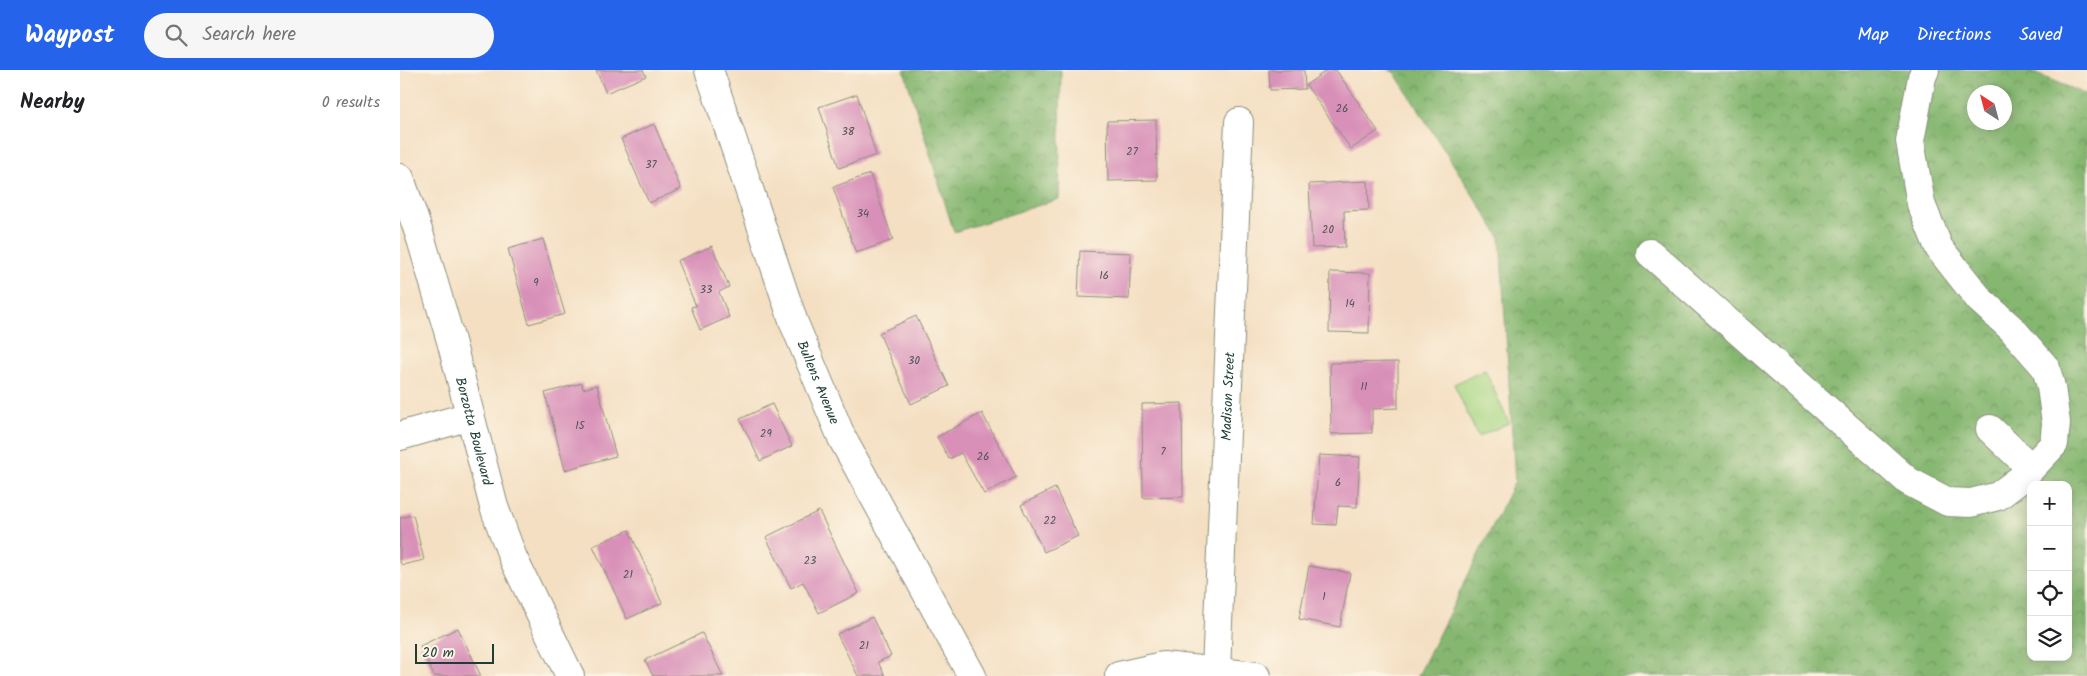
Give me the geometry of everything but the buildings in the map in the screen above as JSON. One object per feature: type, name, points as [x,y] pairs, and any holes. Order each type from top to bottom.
[{"type":"street","name":"Bullens Avenue","points":[[709,70],[794,323],[842,438],[972,676]]},
{"type":"street","points":[[1650,253],[1908,481],[1948,502],[1970,503],[1998,496],[2022,478],[2054,444],[2056,423],[2051,387],[2046,368],[2012,329],[1980,300],[1939,248],[1921,204],[1910,141],[1922,76],[1925,70]]},
{"type":"street","name":"Madison Street","points":[[1216,671],[1239,122]]},
{"type":"street","name":"Borzotta Boulevard","points":[[400,178],[421,239],[494,507],[513,558],[570,676]]},
{"type":"street","points":[[400,436],[470,416]]},
{"type":"street","points":[[1990,429],[2031,468]]},
{"type":"street","points":[[1119,676],[1163,666],[1256,676]]},
{"type":"green space","points":[[904,70],[1061,70],[1059,199],[954,232]]},
{"type":"green space","points":[[1389,70],[2027,70],[2087,95],[2087,676],[1418,676],[1515,481],[1500,237],[1394,72]]},
{"type":"green space","points":[[1485,370],[1509,423],[1478,437],[1454,384]]}]
